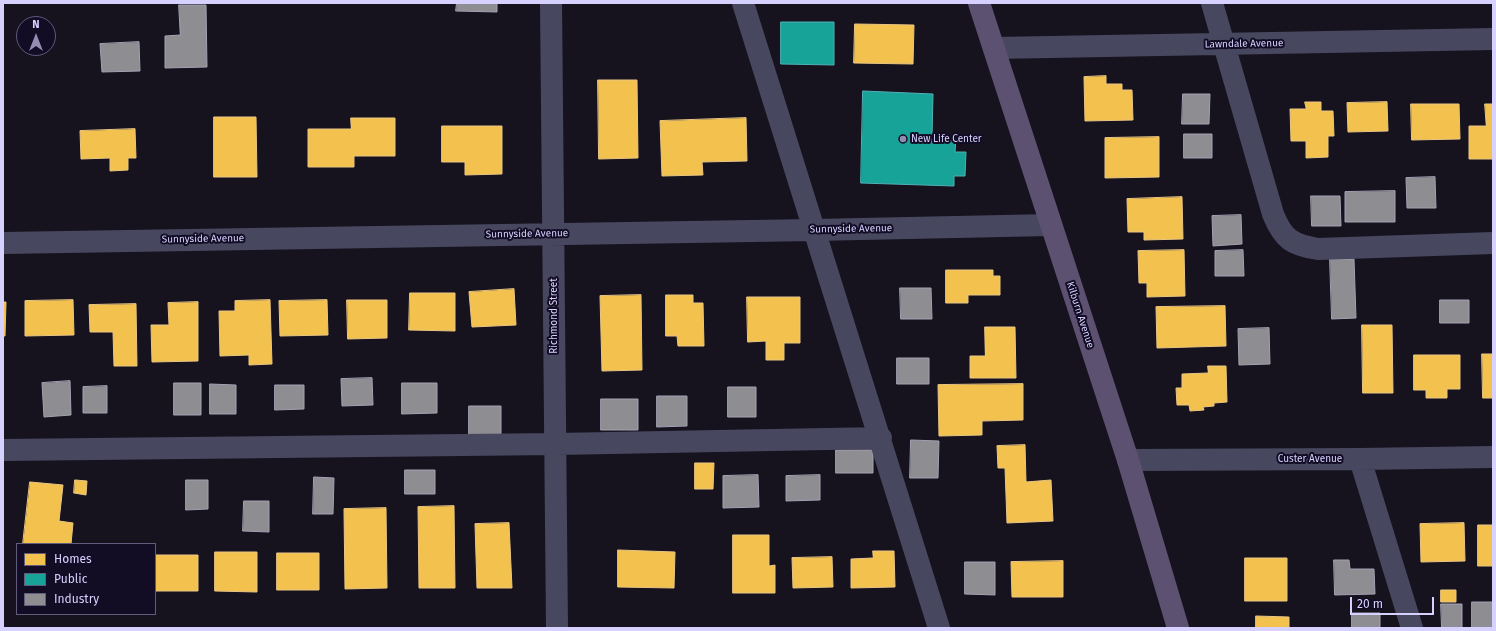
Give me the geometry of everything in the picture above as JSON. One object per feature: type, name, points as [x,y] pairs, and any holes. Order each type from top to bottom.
[{"type":"main road","name":"Kilburn Avenue","points":[[979,3],[1050,225],[1128,460],[1178,628]]},
{"type":"street","name":"Richmond Street","points":[[551,3],[557,628]]},
{"type":"street","points":[[743,3],[881,438],[939,628]]},
{"type":"street","points":[[1212,3],[1273,214],[1287,238],[1295,244],[1318,249],[1493,243]]},
{"type":"street","name":"Lawndale Avenue","points":[[994,48],[1493,40]]},
{"type":"street","name":"Sunnyside Avenue","points":[[3,243],[1050,225]]},
{"type":"street","points":[[3,450],[555,444],[881,438]]},
{"type":"street","name":"Custer Avenue","points":[[1128,460],[1493,457]]},
{"type":"street","points":[[1360,459],[1412,628]]},
{"type":"building: Homes","points":[[855,24],[914,25],[913,64],[854,63]]},
{"type":"building: Homes","points":[[1106,76],[1106,84],[1122,84],[1122,90],[1132,90],[1133,120],[1085,121],[1084,77]]},
{"type":"building: Homes","points":[[598,80],[637,80],[638,158],[599,159]]},
{"type":"building: Homes","points":[[1305,102],[1321,102],[1321,111],[1333,111],[1334,136],[1328,136],[1328,157],[1306,158],[1306,141],[1291,141],[1290,109],[1306,109]]},
{"type":"building: Homes","points":[[1387,102],[1388,131],[1348,132],[1347,103]]},
{"type":"building: Homes","points":[[1411,104],[1459,104],[1460,139],[1412,140]]},
{"type":"building: Homes","points":[[1485,104],[1493,104],[1493,159],[1469,159],[1469,126],[1486,126]]},
{"type":"building: Homes","points":[[214,117],[256,117],[257,177],[214,177]]},
{"type":"building: Homes","points":[[351,118],[395,118],[395,156],[354,156],[354,167],[308,167],[308,129],[351,129]]},
{"type":"building: Homes","points":[[746,118],[747,161],[702,162],[703,175],[662,176],[660,121]]},
{"type":"building: Homes","points":[[442,126],[502,126],[502,174],[465,175],[465,162],[442,162]]},
{"type":"building: Homes","points":[[135,129],[136,158],[128,158],[128,170],[110,171],[110,158],[81,159],[80,131]]},
{"type":"building: Homes","points":[[1159,137],[1159,177],[1105,178],[1105,138]]},
{"type":"building: Homes","points":[[1182,197],[1183,239],[1144,240],[1144,232],[1128,232],[1127,199]]},
{"type":"building: Homes","points":[[1184,250],[1185,296],[1147,297],[1147,283],[1139,283],[1138,251]]},
{"type":"building: Homes","points":[[946,270],[993,270],[993,276],[1000,276],[1000,295],[968,295],[968,303],[946,303]]},
{"type":"building: Homes","points":[[514,289],[516,325],[472,327],[469,292]]},
{"type":"building: Homes","points":[[410,293],[455,293],[455,331],[409,330]]},
{"type":"building: Homes","points":[[641,295],[642,370],[602,371],[600,296]]},
{"type":"building: Homes","points":[[666,295],[693,295],[693,303],[703,303],[704,346],[678,346],[677,336],[666,336]]},
{"type":"building: Homes","points":[[747,297],[800,297],[800,343],[784,343],[784,360],[766,360],[766,341],[748,342]]},
{"type":"building: Homes","points":[[73,300],[74,335],[25,336],[25,301]]},
{"type":"building: Homes","points":[[270,300],[272,364],[249,365],[249,355],[220,356],[219,311],[235,311],[235,301]]},
{"type":"building: Homes","points":[[327,300],[328,335],[280,336],[279,301]]},
{"type":"building: Homes","points":[[347,300],[387,300],[387,338],[348,339]]},
{"type":"building: Homes","points":[[3,302],[6,302],[5,336],[3,336]]},
{"type":"building: Homes","points":[[198,302],[198,361],[152,362],[151,325],[169,325],[168,303]]},
{"type":"building: Homes","points":[[136,304],[137,366],[114,366],[113,332],[90,332],[89,305]]},
{"type":"building: Homes","points":[[1225,306],[1226,346],[1157,348],[1156,307]]},
{"type":"building: Homes","points":[[1362,325],[1392,325],[1393,393],[1363,393]]},
{"type":"building: Homes","points":[[985,327],[1015,327],[1016,378],[970,378],[970,356],[985,356]]},
{"type":"building: Homes","points":[[1482,354],[1493,354],[1493,398],[1483,398]]},
{"type":"building: Homes","points":[[1414,355],[1460,355],[1460,389],[1447,389],[1447,398],[1426,398],[1426,390],[1414,390]]},
{"type":"building: Homes","points":[[1208,366],[1226,366],[1227,402],[1214,403],[1214,406],[1203,407],[1204,410],[1190,411],[1189,405],[1177,405],[1176,388],[1182,388],[1182,374],[1208,373]]},
{"type":"building: Homes","points":[[1023,384],[1023,420],[982,421],[982,435],[939,436],[938,385]]},
{"type":"building: Homes","points":[[1025,445],[1026,482],[1051,480],[1053,521],[1007,523],[1005,468],[998,468],[997,446]]},
{"type":"building: Homes","points":[[695,463],[714,463],[713,489],[695,489]]},
{"type":"building: Homes","points":[[75,480],[87,481],[86,495],[74,493]]},
{"type":"building: Homes","points":[[30,482],[63,485],[59,521],[73,523],[71,543],[23,543]]},
{"type":"building: Homes","points":[[454,506],[455,588],[419,588],[418,507]]},
{"type":"building: Homes","points":[[386,508],[387,588],[345,589],[344,509]]},
{"type":"building: Homes","points":[[509,523],[512,588],[477,588],[475,524]]},
{"type":"building: Homes","points":[[1464,523],[1465,561],[1421,562],[1420,524]]},
{"type":"building: Homes","points":[[1478,525],[1493,525],[1493,566],[1478,566]]},
{"type":"building: Homes","points":[[733,535],[769,535],[769,566],[775,565],[775,593],[733,593]]},
{"type":"building: Homes","points":[[618,550],[675,552],[674,588],[618,587]]},
{"type":"building: Homes","points":[[873,551],[894,551],[895,587],[851,588],[851,559],[873,558]]},
{"type":"building: Homes","points":[[215,552],[257,552],[257,592],[215,591]]},
{"type":"building: Homes","points":[[277,553],[319,553],[319,590],[277,590]]},
{"type":"building: Homes","points":[[156,555],[198,555],[198,591],[156,591]]},
{"type":"building: Homes","points":[[832,557],[833,587],[793,588],[792,558]]},
{"type":"building: Homes","points":[[1245,558],[1287,558],[1287,601],[1245,601]]},
{"type":"building: Homes","points":[[1063,561],[1063,597],[1012,597],[1011,562]]},
{"type":"building: Homes","points":[[1441,590],[1456,590],[1456,602],[1441,602]]},
{"type":"building: Homes","points":[[1256,616],[1289,617],[1289,628],[1256,628]]},
{"type":"building: Public","points":[[781,22],[834,22],[834,65],[781,64]]},
{"type":"building: Public","name":"New Life Center","points":[[863,91],[933,94],[932,138],[956,139],[955,152],[966,152],[965,176],[954,176],[954,186],[861,183]]},
{"type":"building: Industry","points":[[457,3],[497,3],[497,12],[456,11]]},
{"type":"building: Industry","points":[[179,5],[206,5],[207,67],[165,68],[165,36],[180,35]]},
{"type":"building: Industry","points":[[139,42],[140,71],[102,72],[100,44]]},
{"type":"building: Industry","points":[[1183,94],[1210,94],[1209,124],[1182,124]]},
{"type":"building: Industry","points":[[1184,134],[1212,134],[1212,158],[1184,158]]},
{"type":"building: Industry","points":[[1435,177],[1436,208],[1407,208],[1406,178]]},
{"type":"building: Industry","points":[[1395,191],[1395,222],[1345,222],[1345,192]]},
{"type":"building: Industry","points":[[1311,196],[1340,196],[1341,226],[1312,226]]},
{"type":"building: Industry","points":[[1241,215],[1242,244],[1213,246],[1212,216]]},
{"type":"building: Industry","points":[[1243,250],[1244,276],[1215,276],[1215,251]]},
{"type":"building: Industry","points":[[1330,259],[1354,259],[1356,318],[1332,319]]},
{"type":"building: Industry","points":[[900,288],[931,288],[932,319],[901,319]]},
{"type":"building: Industry","points":[[1440,300],[1469,300],[1469,323],[1440,323]]},
{"type":"building: Industry","points":[[1269,328],[1270,364],[1239,365],[1238,329]]},
{"type":"building: Industry","points":[[897,358],[929,358],[929,384],[897,384]]},
{"type":"building: Industry","points":[[372,378],[373,405],[342,406],[341,379]]},
{"type":"building: Industry","points":[[70,381],[71,415],[44,417],[42,383]]},
{"type":"building: Industry","points":[[174,383],[201,383],[201,415],[174,415]]},
{"type":"building: Industry","points":[[402,383],[437,383],[437,413],[402,414]]},
{"type":"building: Industry","points":[[210,384],[236,385],[236,414],[210,414]]},
{"type":"building: Industry","points":[[275,385],[304,385],[304,409],[275,410]]},
{"type":"building: Industry","points":[[107,386],[107,413],[83,413],[83,387]]},
{"type":"building: Industry","points":[[728,387],[756,387],[756,417],[728,417]]},
{"type":"building: Industry","points":[[657,396],[687,396],[687,426],[657,427]]},
{"type":"building: Industry","points":[[601,399],[638,399],[638,430],[601,430]]},
{"type":"building: Industry","points":[[469,406],[501,406],[501,434],[469,435]]},
{"type":"building: Industry","points":[[911,440],[939,441],[938,478],[910,478]]},
{"type":"building: Industry","points":[[836,450],[873,450],[873,473],[836,473]]},
{"type":"building: Industry","points":[[405,470],[435,470],[435,494],[405,494]]},
{"type":"building: Industry","points":[[758,475],[759,507],[723,508],[723,476]]},
{"type":"building: Industry","points":[[820,475],[820,500],[786,501],[786,476]]},
{"type":"building: Industry","points":[[314,477],[334,478],[333,514],[313,514]]},
{"type":"building: Industry","points":[[186,480],[208,480],[208,509],[186,510]]},
{"type":"building: Industry","points":[[244,501],[269,501],[269,532],[243,531]]},
{"type":"building: Industry","points":[[1334,560],[1349,560],[1350,569],[1374,569],[1375,594],[1335,595]]},
{"type":"building: Industry","points":[[965,562],[995,562],[995,595],[965,594]]},
{"type":"building: Industry","points":[[1472,602],[1493,602],[1493,628],[1472,628]]},
{"type":"building: Industry","points":[[1441,604],[1462,604],[1462,628],[1442,628]]},
{"type":"building: Industry","points":[[1352,613],[1380,613],[1380,628],[1352,628]]},
{"type":"place","name":"New Life Center","points":[[903,139]]}]
